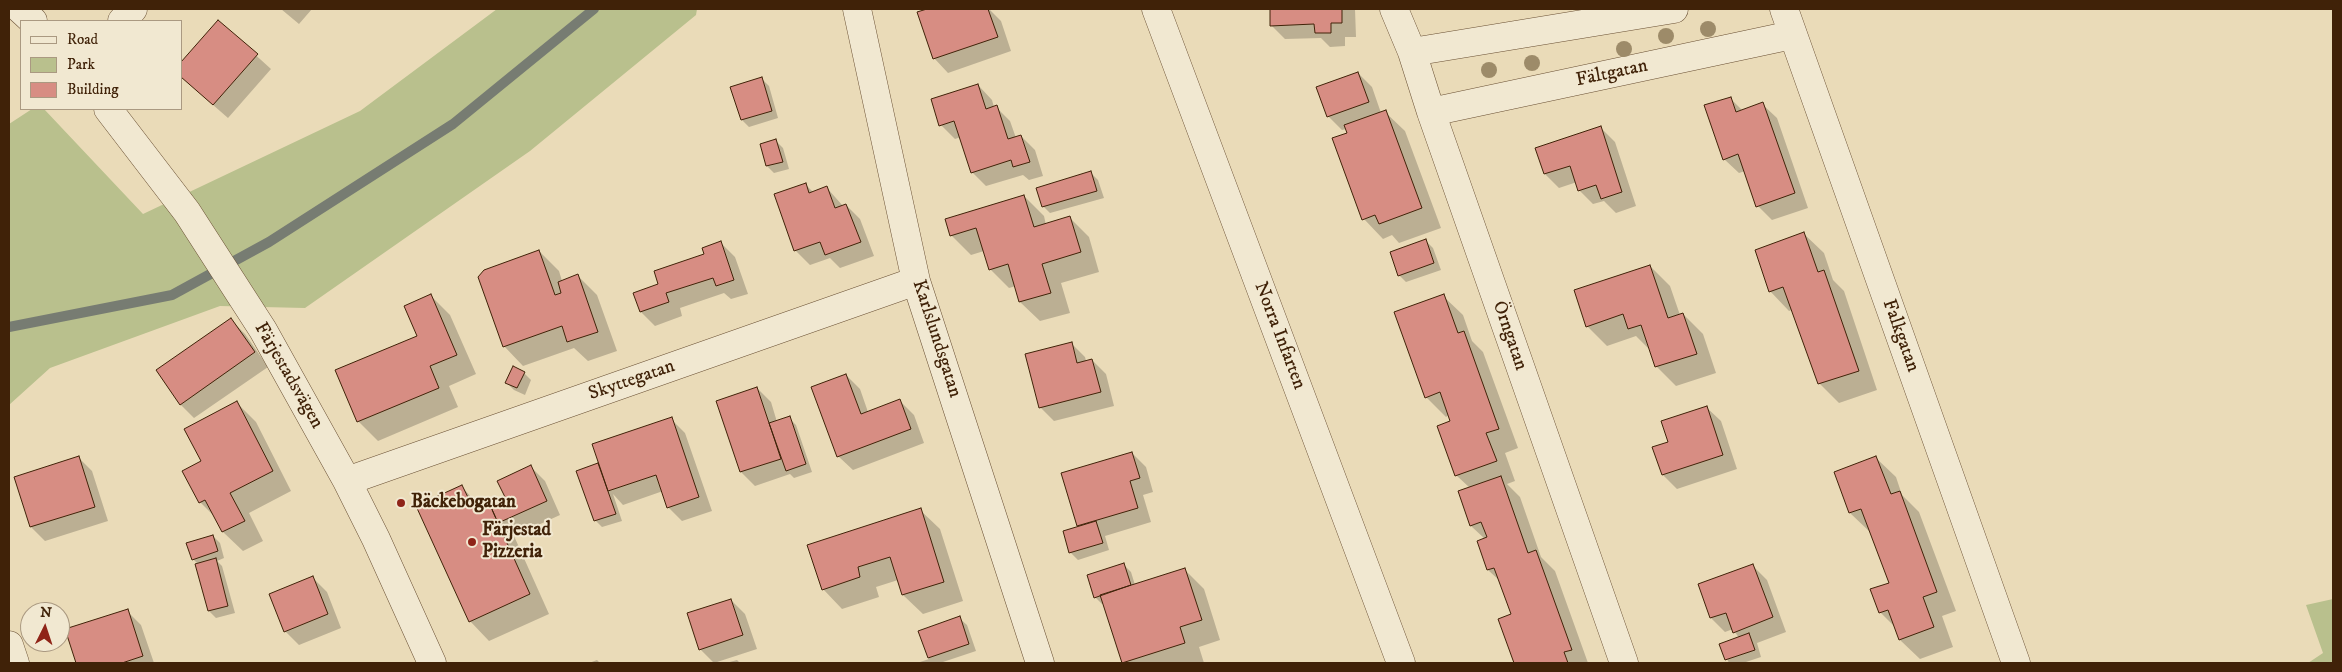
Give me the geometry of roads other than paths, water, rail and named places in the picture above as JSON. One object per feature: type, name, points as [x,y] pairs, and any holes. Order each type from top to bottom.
[{"type":"street","points":[[20,9],[32,20]]},
{"type":"street","points":[[123,20],[132,9]]},
{"type":"street","name":"Karlslundsgatan","points":[[857,9],[916,281],[1040,663]]},
{"type":"street","name":"Norra Infarten","points":[[1156,9],[1401,663]]},
{"type":"street","name":"Örngatan","points":[[1394,9],[1412,52],[1431,112],[1624,663]]},
{"type":"street","points":[[1412,52],[1674,9]]},
{"type":"street","name":"Falkgatan","points":[[1784,9],[2016,663]]},
{"type":"street","name":"Fältgatan","points":[[1431,112],[1792,35]]},
{"type":"street","name":"Färjestadsvägen","points":[[109,110],[187,212],[263,330],[347,481],[376,538],[432,663]]},
{"type":"street","name":"Skyttegatan","points":[[347,481],[916,281]]},
{"type":"street","points":[[9,646],[15,663]]},
{"type":"waterway","points":[[9,327],[172,295],[269,242],[453,124],[594,9]]},
{"type":"place","name":"Bäckebogatan","points":[[401,503]]},
{"type":"place","name":"Färjestad Pizzeria","points":[[472,542]]}]
